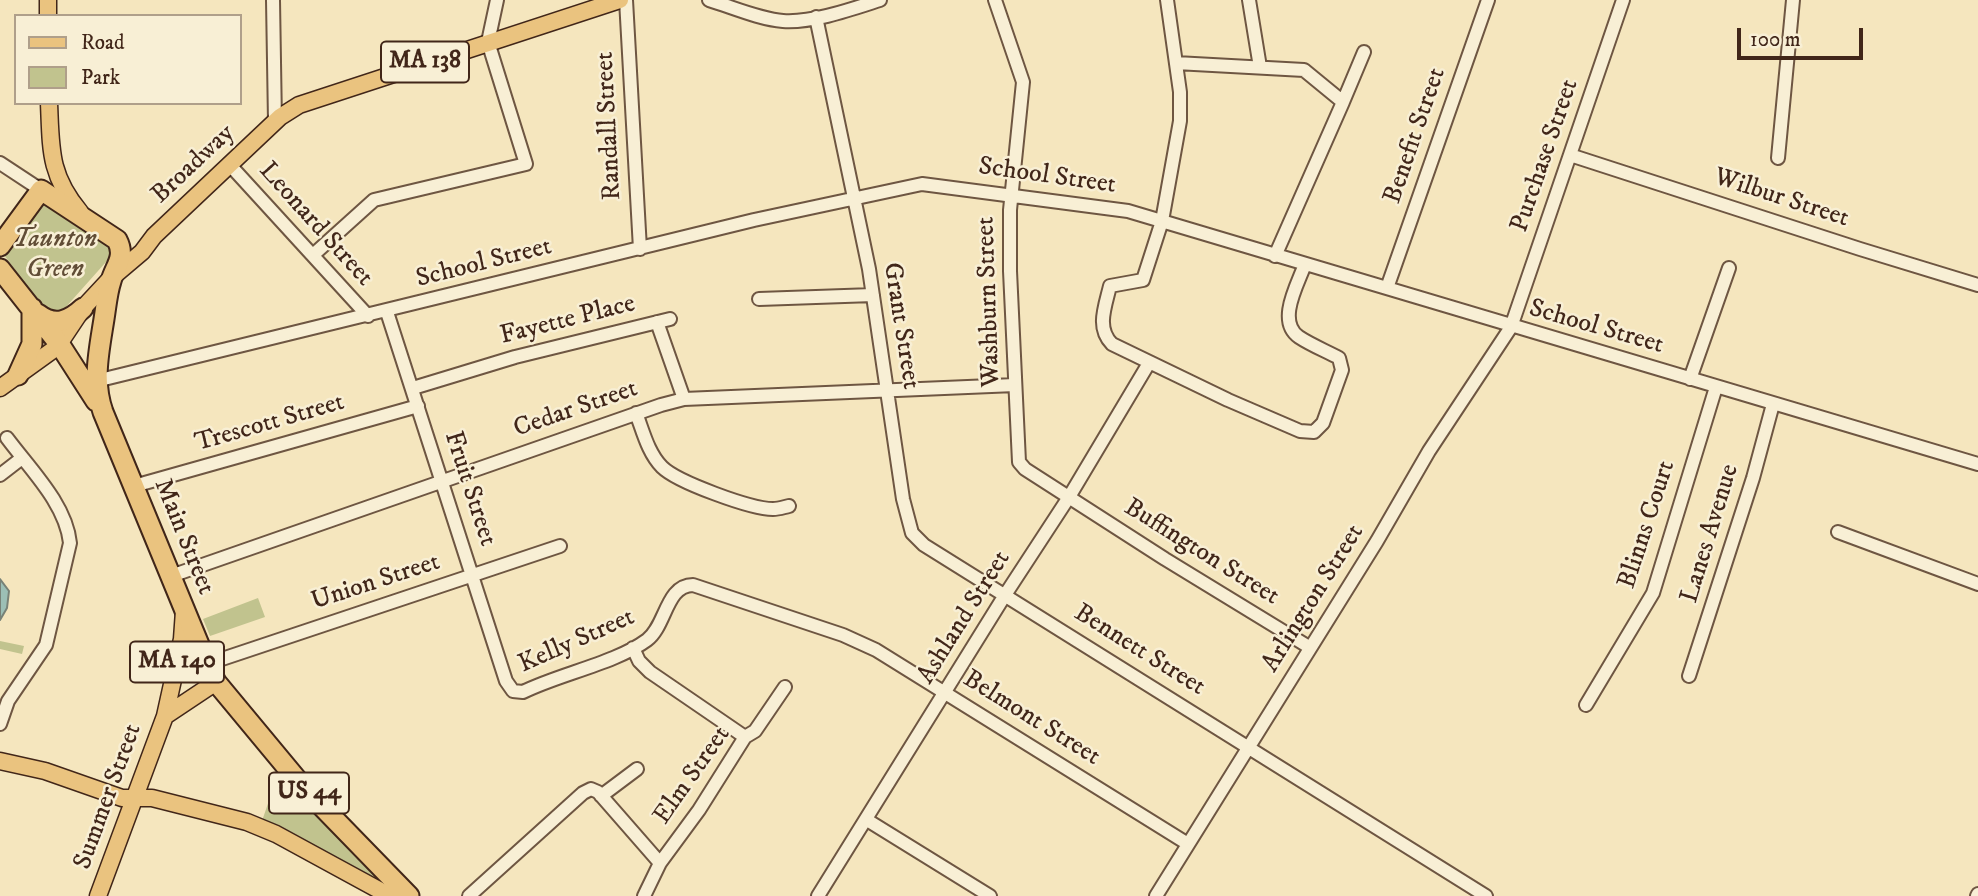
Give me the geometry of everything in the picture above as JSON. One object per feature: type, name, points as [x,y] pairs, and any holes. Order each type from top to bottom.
[{"type":"highway","points":[[0,246],[41,190],[112,235]]},
{"type":"highway","name":"US 44","points":[[112,235],[119,243],[121,253],[113,276]]},
{"type":"highway","name":"US 44","points":[[0,269],[60,345]]},
{"type":"highway","name":"Main Street","points":[[103,412],[96,381],[113,276]]},
{"type":"highway","points":[[32,309],[54,323],[66,320],[83,307]]},
{"type":"highway","points":[[18,375],[32,344],[32,309]]},
{"type":"highway","name":"Main Street","points":[[60,345],[103,412],[206,664],[216,682]]},
{"type":"highway","points":[[72,363],[85,376],[96,381]]},
{"type":"highway","name":"US 44","points":[[216,682],[304,788],[409,896]]},
{"type":"main road","name":"Broadway","points":[[113,276],[142,252],[154,236],[229,164],[275,122],[299,105],[620,0]]},
{"type":"main road","points":[[49,105],[52,163],[64,191],[86,219]]},
{"type":"main road","points":[[41,190],[52,163]]},
{"type":"main road","name":"Broadway","points":[[112,235],[135,242],[154,236]]},
{"type":"main road","name":"MA 138","points":[[0,388],[60,345],[83,307],[113,276]]},
{"type":"main road","name":"Summer Street","points":[[98,896],[165,716],[184,631],[184,608]]},
{"type":"main road","points":[[174,678],[174,687],[179,694],[192,698]]},
{"type":"main road","name":"Summer Street","points":[[165,716],[216,682]]},
{"type":"main road","points":[[0,761],[53,773],[121,798],[152,798],[259,826],[390,896]]},
{"type":"street","points":[[273,0],[275,122]]},
{"type":"street","points":[[313,255],[374,200],[526,164],[488,42],[497,0]]},
{"type":"street","name":"Randall Street","points":[[626,0],[640,248]]},
{"type":"street","points":[[709,0],[779,20],[816,17],[880,0]]},
{"type":"street","name":"Washburn Street","points":[[995,0],[1023,82],[1010,195],[1009,258],[1019,463],[1069,497]]},
{"type":"street","points":[[1167,0],[1180,92],[1180,121],[1161,221],[1143,280],[1110,286],[1102,319],[1104,335],[1112,344],[1149,363],[1300,431],[1314,432],[1323,423],[1342,370],[1342,363],[1339,358],[1300,338],[1290,327],[1289,310],[1305,264]]},
{"type":"street","points":[[1249,0],[1260,67]]},
{"type":"street","name":"Benefit Street","points":[[1387,288],[1488,0]]},
{"type":"street","name":"Purchase Street","points":[[1511,327],[1623,0]]},
{"type":"street","points":[[1778,158],[1793,0]]},
{"type":"street","name":"Grant Street","points":[[816,17],[873,295],[903,499],[912,533],[924,545],[1005,595]]},
{"type":"street","points":[[1275,256],[1364,51]]},
{"type":"street","points":[[1176,63],[1304,70],[1343,102]]},
{"type":"street","name":"Wilbur Street","points":[[1570,155],[1978,285]]},
{"type":"street","points":[[0,163],[41,190]]},
{"type":"street","name":"Leonard Street","points":[[229,164],[368,316]]},
{"type":"street","name":"School Street","points":[[96,381],[640,248],[918,184],[1121,210],[1978,464]]},
{"type":"street","points":[[1690,379],[1729,268]]},
{"type":"street","points":[[759,299],[873,295]]},
{"type":"street","name":"Fruit Street","points":[[387,312],[506,681]]},
{"type":"street","name":"Fayette Place","points":[[413,388],[515,357],[664,320],[684,399]]},
{"type":"street","name":"Arlington Street","points":[[1156,896],[1377,541],[1429,451],[1475,386],[1511,327]]},
{"type":"street","name":"Ashland Street","points":[[818,896],[1069,497],[1149,363]]},
{"type":"street","name":"Cedar Street","points":[[171,576],[636,413],[684,399],[1015,385]]},
{"type":"street","name":"Blinns Court","points":[[1586,705],[1653,593],[1716,387]]},
{"type":"street","name":"Lanes Avenue","points":[[1689,677],[1753,478],[1773,404]]},
{"type":"street","name":"Trescott Street","points":[[134,486],[418,406]]},
{"type":"street","points":[[636,413],[655,459],[680,481],[758,506],[775,509],[789,506]]},
{"type":"street","points":[[0,724],[8,701],[47,642],[70,543],[54,502],[7,438]]},
{"type":"street","points":[[0,475],[22,458]]},
{"type":"street","name":"Buffington Street","points":[[1069,497],[1310,647]]},
{"type":"street","points":[[1838,532],[1978,584]]},
{"type":"street","name":"Union Street","points":[[206,664],[560,546]]},
{"type":"street","name":"Kelly Street","points":[[506,681],[513,691],[523,692],[633,648],[654,632],[675,594],[688,585]]},
{"type":"street","name":"Belmont Street","points":[[688,585],[843,635],[876,650],[1188,844]]},
{"type":"street","name":"Bennett Street","points":[[1005,595],[1486,896]]},
{"type":"street","points":[[633,648],[639,661],[657,677],[745,737]]},
{"type":"street","name":"Elm Street","points":[[644,896],[660,863],[699,810],[745,737],[755,731],[785,687]]},
{"type":"street","points":[[601,796],[637,769]]},
{"type":"street","points":[[469,896],[583,793],[593,789],[660,863]]},
{"type":"street","points":[[867,820],[990,896]]},
{"type":"green space","name":"Taunton Green","points":[[45,202],[111,245],[114,253],[57,317],[51,318],[4,255]]},
{"type":"green space","points":[[258,598],[265,617],[210,636],[203,619]]},
{"type":"green space","points":[[0,641],[24,646],[22,654],[0,649]]},
{"type":"green space","points":[[279,771],[382,880],[382,882],[262,821]]},
{"type":"water","points":[[0,579],[9,591],[7,608],[0,620]]}]
